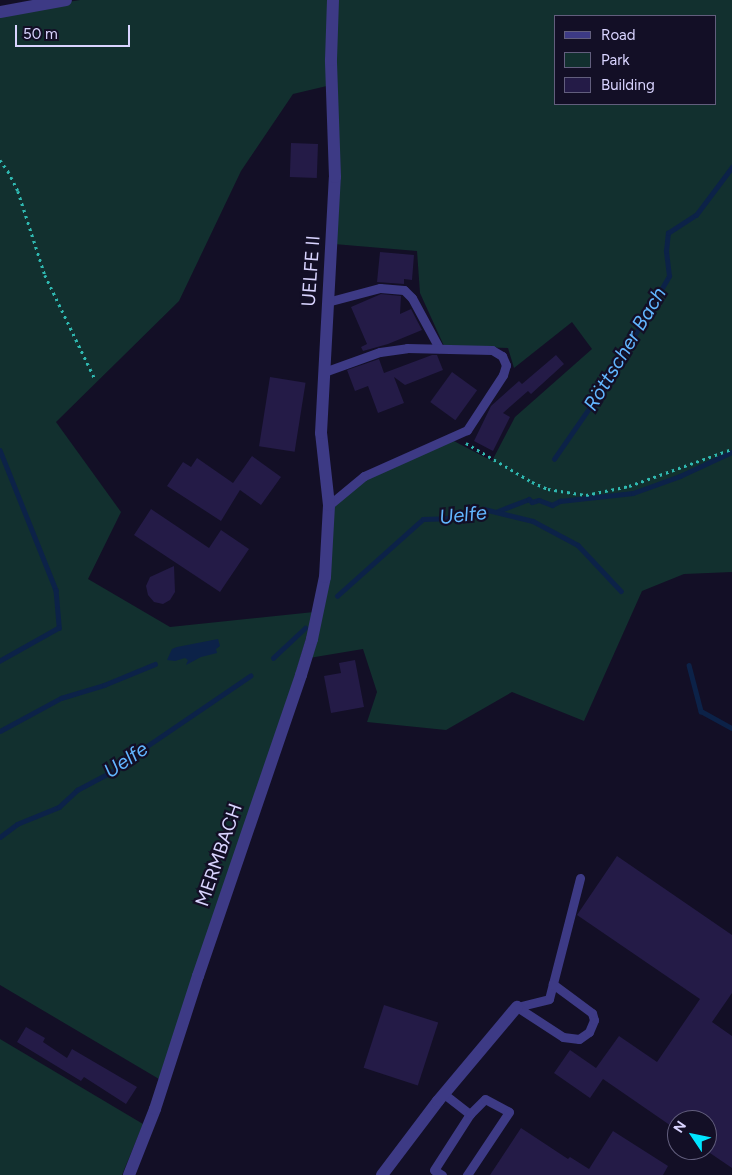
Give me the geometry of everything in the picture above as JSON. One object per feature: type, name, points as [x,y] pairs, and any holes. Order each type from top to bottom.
[{"type":"street","points":[[0,12],[66,0]]},
{"type":"street","name":"UELFE II","points":[[328,543],[329,505],[322,452],[324,372],[335,176],[331,60],[333,0]]},
{"type":"street","name":"MERMBACH","points":[[129,1175],[156,1109],[198,976],[301,675],[321,602],[328,543]]},
{"type":"street","points":[[382,1175],[444,1094],[517,1007]]},
{"type":"lane","points":[[328,302],[380,288],[404,290],[412,298],[439,348]]},
{"type":"lane","points":[[324,372],[380,352],[408,348],[492,350],[502,356],[506,365],[503,375],[488,395],[472,425],[467,430],[364,476],[329,505]]},
{"type":"lane","points":[[517,1007],[549,999],[580,878]]},
{"type":"lane","points":[[517,1007],[563,1037],[579,1039],[589,1032],[594,1020],[592,1013],[553,984]]},
{"type":"lane","points":[[444,1094],[470,1114]]},
{"type":"lane","points":[[442,1175],[434,1170],[470,1114],[485,1099],[509,1112],[467,1175]]},
{"type":"path","points":[[0,160],[8,170],[18,191],[45,275],[95,379]]},
{"type":"path","points":[[453,436],[532,482],[548,489],[586,495],[629,486],[732,449]]},
{"type":"green space","points":[[80,0],[331,0],[331,85],[293,94],[241,171],[179,301],[56,422],[121,512],[88,579],[170,627],[314,612],[282,719],[159,1079],[0,985],[0,13]]},
{"type":"green space","points":[[336,0],[732,0],[732,572],[684,574],[642,591],[584,721],[512,692],[446,730],[367,722],[377,692],[363,649],[309,658],[332,506],[366,478],[452,440],[492,461],[515,417],[592,349],[572,322],[514,368],[508,348],[444,346],[420,293],[417,251],[334,244]]},
{"type":"green space","points":[[0,1039],[143,1124],[122,1175],[0,1175]]},
{"type":"water","points":[[218,639],[220,646],[216,649],[217,653],[201,657],[186,665],[188,660],[185,658],[175,661],[167,660],[172,649]]},
{"type":"building","points":[[291,143],[318,144],[317,178],[290,177]]},
{"type":"building","points":[[380,252],[414,255],[412,280],[404,279],[404,284],[377,282]]},
{"type":"building","points":[[381,294],[401,296],[400,314],[411,309],[422,330],[388,344],[363,351],[361,347],[367,344],[351,307]]},
{"type":"building","points":[[432,355],[437,355],[443,370],[405,385],[394,377],[404,403],[378,413],[368,386],[355,391],[347,370],[379,359],[384,373]]},
{"type":"building","points":[[556,355],[564,364],[531,394],[528,391],[503,413],[510,417],[493,451],[474,441],[491,406],[519,381],[522,384]]},
{"type":"building","points":[[452,372],[477,390],[455,420],[430,402]]},
{"type":"building","points":[[270,377],[306,383],[295,452],[259,446]]},
{"type":"building","points":[[252,456],[281,477],[261,505],[240,490],[221,521],[167,486],[183,462],[191,467],[197,458],[233,483]]},
{"type":"building","points":[[151,509],[209,548],[221,530],[249,549],[220,592],[134,535]]},
{"type":"building","points":[[174,566],[175,592],[170,600],[163,604],[154,602],[148,595],[146,586],[150,577]]},
{"type":"building","points":[[355,660],[364,707],[331,713],[324,676],[341,673],[339,663]]},
{"type":"building","points":[[617,856],[732,935],[732,993],[712,1022],[732,1036],[732,1168],[717,1158],[717,1110],[667,1110],[667,1123],[603,1079],[590,1098],[554,1073],[570,1050],[596,1068],[619,1036],[657,1062],[700,999],[577,915]]},
{"type":"building","points":[[384,1005],[438,1023],[418,1085],[364,1068]]},
{"type":"building","points":[[26,1027],[45,1038],[43,1042],[67,1058],[72,1049],[137,1087],[126,1104],[84,1077],[81,1081],[17,1042]]},
{"type":"building","points":[[521,1128],[568,1159],[570,1157],[589,1169],[613,1131],[668,1166],[663,1175],[490,1175]]},
{"type":"waterway","name":"Röttscher Bach","points":[[554,459],[606,384],[669,276],[666,251],[668,233],[696,215],[732,167]]},
{"type":"waterway","points":[[0,450],[56,590],[59,628],[0,661]]},
{"type":"waterway","points":[[498,511],[529,499],[532,502],[539,500],[552,505],[560,501],[633,493],[680,476],[732,452]]},
{"type":"waterway","name":"Uelfe","points":[[337,596],[423,519],[447,518],[484,509],[533,521],[578,545],[621,591]]},
{"type":"waterway","name":"Uelfe","points":[[273,658],[305,628]]},
{"type":"waterway","points":[[0,731],[61,698],[104,685],[155,664]]},
{"type":"waterway","name":"Uelfe","points":[[689,665],[701,711],[732,728]]},
{"type":"waterway","name":"Uelfe","points":[[0,837],[17,824],[59,807],[77,790],[132,761],[147,746],[250,676]]}]
